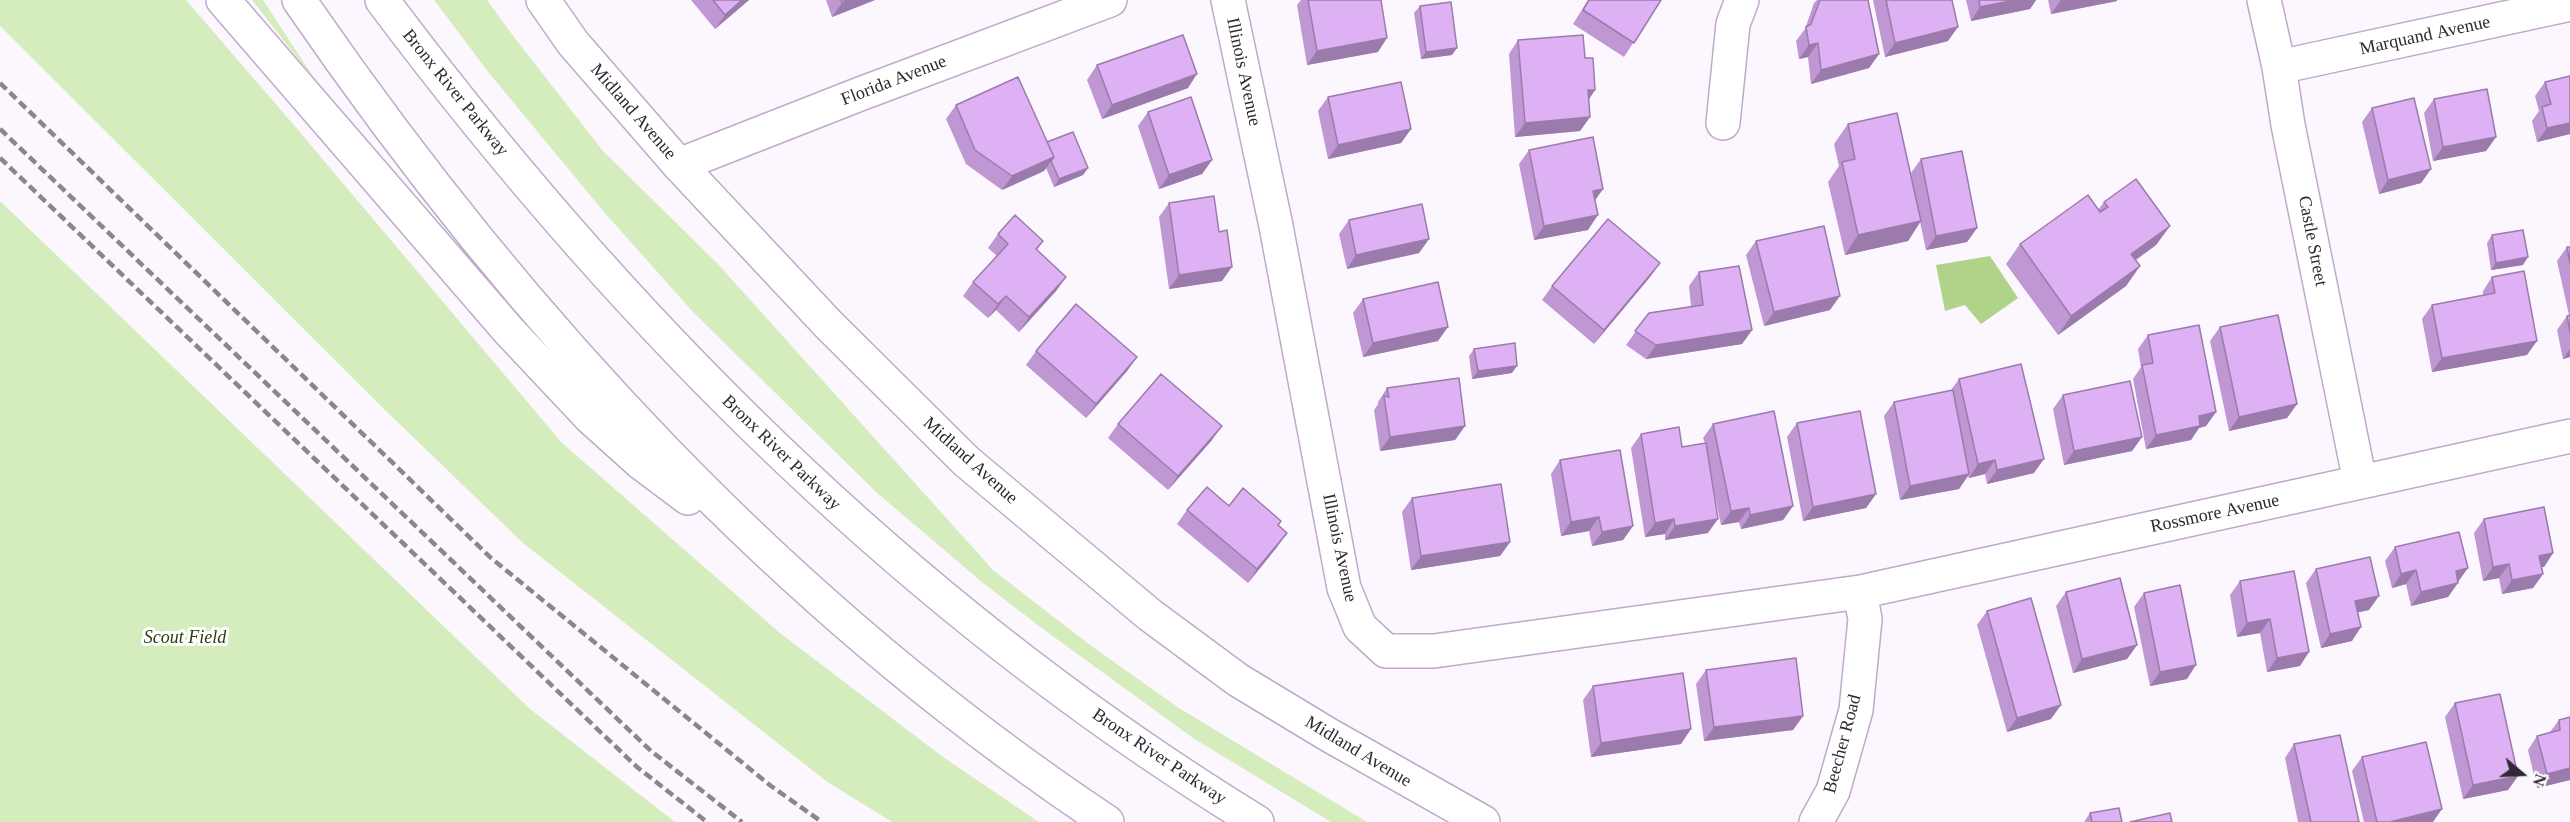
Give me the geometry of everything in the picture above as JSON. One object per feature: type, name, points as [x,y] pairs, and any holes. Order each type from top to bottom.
[{"type":"main road","points":[[223,0],[456,272],[590,417],[640,462],[806,587]]},
{"type":"main road","points":[[299,0],[384,120],[463,223],[548,325],[638,424],[806,587],[883,654],[1046,780],[1107,822]]},
{"type":"main road","name":"Bronx River Parkway","points":[[382,0],[551,210],[697,372],[793,465],[902,564],[1004,646],[1137,744],[1257,822]]},
{"type":"main road","name":"Midland Avenue","points":[[543,0],[573,43],[679,165],[828,324],[966,461],[1150,615],[1238,680],[1482,822]]},
{"type":"main road","name":"Florida Avenue","points":[[679,165],[870,89],[1110,0]]},
{"type":"main road","name":"Illinois Avenue","points":[[1228,0],[1276,226],[1344,588],[1360,627],[1386,651],[1434,651],[1860,592]]},
{"type":"main road","points":[[1722,123],[1733,24],[1742,0]]},
{"type":"main road","name":"Castle Street","points":[[2264,0],[2360,482]]},
{"type":"main road","name":"Marquand Avenue","points":[[2279,67],[2570,4]]},
{"type":"main road","name":"Rossmore Avenue","points":[[1860,592],[2570,436]]},
{"type":"main road","name":"Beecher Road","points":[[1816,822],[1833,791],[1856,710],[1865,619],[1860,592]]},
{"type":"green space","points":[[0,0],[186,0],[562,443],[780,633],[943,757],[1039,822],[892,822],[826,781],[523,543],[385,410],[0,26]]},
{"type":"green space","points":[[252,0],[263,0],[320,87]]},
{"type":"green space","points":[[434,0],[487,0],[603,151],[718,264],[993,570],[1090,645],[1179,708],[1367,822],[1331,822],[1193,738],[983,583],[876,492],[693,312],[604,212],[489,73]]},
{"type":"green space","name":"Scout Field","points":[[0,201],[530,709],[675,822],[0,822]]},
{"type":"shaded area","points":[[1990,256],[2018,298],[1981,324],[1965,305],[1945,311],[1936,265]]},
{"type":"building","points":[[713,0],[742,0],[725,15]]},
{"type":"building","points":[[1308,0],[1381,0],[1387,38],[1317,51]]},
{"type":"building","points":[[1589,0],[1661,0],[1634,43],[1583,10]]},
{"type":"building","points":[[1820,0],[1868,0],[1879,54],[1821,70],[1818,43],[1809,45],[1806,27],[1811,24]]},
{"type":"building","points":[[1886,0],[1952,0],[1958,27],[1895,43]]},
{"type":"building","points":[[1979,0],[2015,0],[1980,7]]},
{"type":"building","points":[[1451,2],[1457,48],[1426,52],[1420,6]]},
{"type":"building","points":[[1183,35],[1197,74],[1112,105],[1097,65]]},
{"type":"building","points":[[1583,35],[1585,58],[1593,58],[1595,90],[1588,90],[1590,117],[1525,123],[1518,40]]},
{"type":"building","points":[[2570,76],[2570,123],[2547,128],[2542,107],[2551,104],[2545,82]]},
{"type":"building","points":[[1018,77],[1054,157],[1012,176],[975,150],[956,105]]},
{"type":"building","points":[[1401,82],[1411,129],[1338,145],[1328,97]]},
{"type":"building","points":[[2487,89],[2496,137],[2443,147],[2434,99]]},
{"type":"building","points":[[1191,97],[1212,160],[1169,175],[1148,112]]},
{"type":"building","points":[[2414,98],[2431,169],[2388,180],[2372,108]]},
{"type":"building","points":[[1897,113],[1921,221],[1858,235],[1842,162],[1855,159],[1848,124]]},
{"type":"building","points":[[1073,132],[1088,168],[1059,179],[1051,161],[1054,157],[1047,142]]},
{"type":"building","points":[[1593,137],[1603,189],[1593,191],[1598,215],[1544,226],[1529,150]]},
{"type":"building","points":[[1962,151],[1977,228],[1936,236],[1921,159]]},
{"type":"building","points":[[2136,179],[2170,226],[2131,254],[2140,266],[2071,316],[2020,244],[2088,195],[2100,212],[2108,207],[2104,202]]},
{"type":"building","points":[[1214,196],[1219,232],[1227,230],[1232,267],[1179,275],[1169,203]]},
{"type":"building","points":[[1422,204],[1429,239],[1356,255],[1349,220]]},
{"type":"building","points":[[1015,215],[1043,241],[1036,249],[1066,277],[1029,317],[1006,296],[998,304],[973,282],[1008,244],[998,234]]},
{"type":"building","points":[[1608,219],[1660,263],[1604,330],[1552,286]]},
{"type":"building","points":[[1824,226],[1840,296],[1774,312],[1756,241]]},
{"type":"building","points":[[2523,230],[2528,257],[2496,263],[2492,235]]},
{"type":"building","points":[[2567,247],[2570,247],[2570,263]]},
{"type":"building","points":[[1739,266],[1752,330],[1656,345],[1635,331],[1649,313],[1703,305],[1699,272]]},
{"type":"building","points":[[2524,271],[2537,341],[2442,358],[2432,305],[2495,293],[2492,277]]},
{"type":"building","points":[[1438,282],[1448,327],[1373,343],[1363,299]]},
{"type":"building","points":[[1076,304],[1137,357],[1096,404],[1036,351]]},
{"type":"building","points":[[2278,315],[2297,404],[2239,417],[2220,327]]},
{"type":"building","points":[[2570,315],[2570,332],[2567,316]]},
{"type":"building","points":[[2199,325],[2216,412],[2199,416],[2200,426],[2156,435],[2142,365],[2153,363],[2148,335]]},
{"type":"building","points":[[1515,343],[1517,366],[1478,371],[1474,349]]},
{"type":"building","points":[[2021,364],[2044,459],[1997,470],[1995,460],[1978,464],[1959,379]]},
{"type":"building","points":[[1161,374],[1222,426],[1178,476],[1118,424]]},
{"type":"building","points":[[1459,378],[1465,426],[1390,437],[1384,396],[1389,397],[1387,388]]},
{"type":"building","points":[[2130,381],[2142,437],[2074,451],[2063,395]]},
{"type":"building","points":[[1953,390],[1969,474],[1910,486],[1894,402]]},
{"type":"building","points":[[1774,411],[1793,506],[1750,515],[1749,508],[1731,511],[1713,424]]},
{"type":"building","points":[[1860,411],[1876,494],[1813,507],[1797,423]]},
{"type":"building","points":[[1679,427],[1682,447],[1706,443],[1718,519],[1675,526],[1674,519],[1655,523],[1641,434]]},
{"type":"building","points":[[1620,450],[1633,526],[1602,532],[1599,517],[1571,522],[1560,460]]},
{"type":"building","points":[[1501,484],[1510,542],[1421,556],[1412,498]]},
{"type":"building","points":[[1207,487],[1229,506],[1243,488],[1281,521],[1278,525],[1287,533],[1257,569],[1187,510]]},
{"type":"building","points":[[2544,507],[2553,553],[2539,556],[2543,574],[2512,580],[2509,564],[2493,567],[2484,519]]},
{"type":"building","points":[[2459,532],[2468,568],[2456,571],[2458,583],[2421,592],[2416,570],[2401,574],[2395,547]]},
{"type":"building","points":[[2370,557],[2379,596],[2355,601],[2361,627],[2330,634],[2316,569]]},
{"type":"building","points":[[2294,571],[2309,652],[2277,658],[2270,619],[2247,623],[2240,581]]},
{"type":"building","points":[[2120,578],[2137,645],[2082,659],[2066,592]]},
{"type":"building","points":[[2180,585],[2196,665],[2160,672],[2144,593]]},
{"type":"building","points":[[2031,598],[2061,705],[2017,718],[1987,611]]},
{"type":"building","points":[[1796,658],[1803,716],[1714,727],[1706,670]]},
{"type":"building","points":[[1683,673],[1691,729],[1601,743],[1593,686]]},
{"type":"building","points":[[2500,694],[2518,776],[2473,785],[2455,703]]},
{"type":"building","points":[[2570,717],[2570,768],[2547,774],[2537,736],[2560,730],[2559,720]]},
{"type":"building","points":[[2340,735],[2359,822],[2311,822],[2294,744]]},
{"type":"building","points":[[2426,742],[2442,809],[2390,822],[2377,822],[2362,757]]},
{"type":"building","points":[[2119,808],[2122,822],[2092,822],[2090,813]]},
{"type":"building","points":[[2170,813],[2172,822],[2130,822]]},
{"type":"railway","points":[[0,83],[491,558],[771,786],[822,822]]},
{"type":"railway","points":[[0,129],[651,751],[742,822]]},
{"type":"railway","points":[[0,158],[637,767],[707,822]]}]
